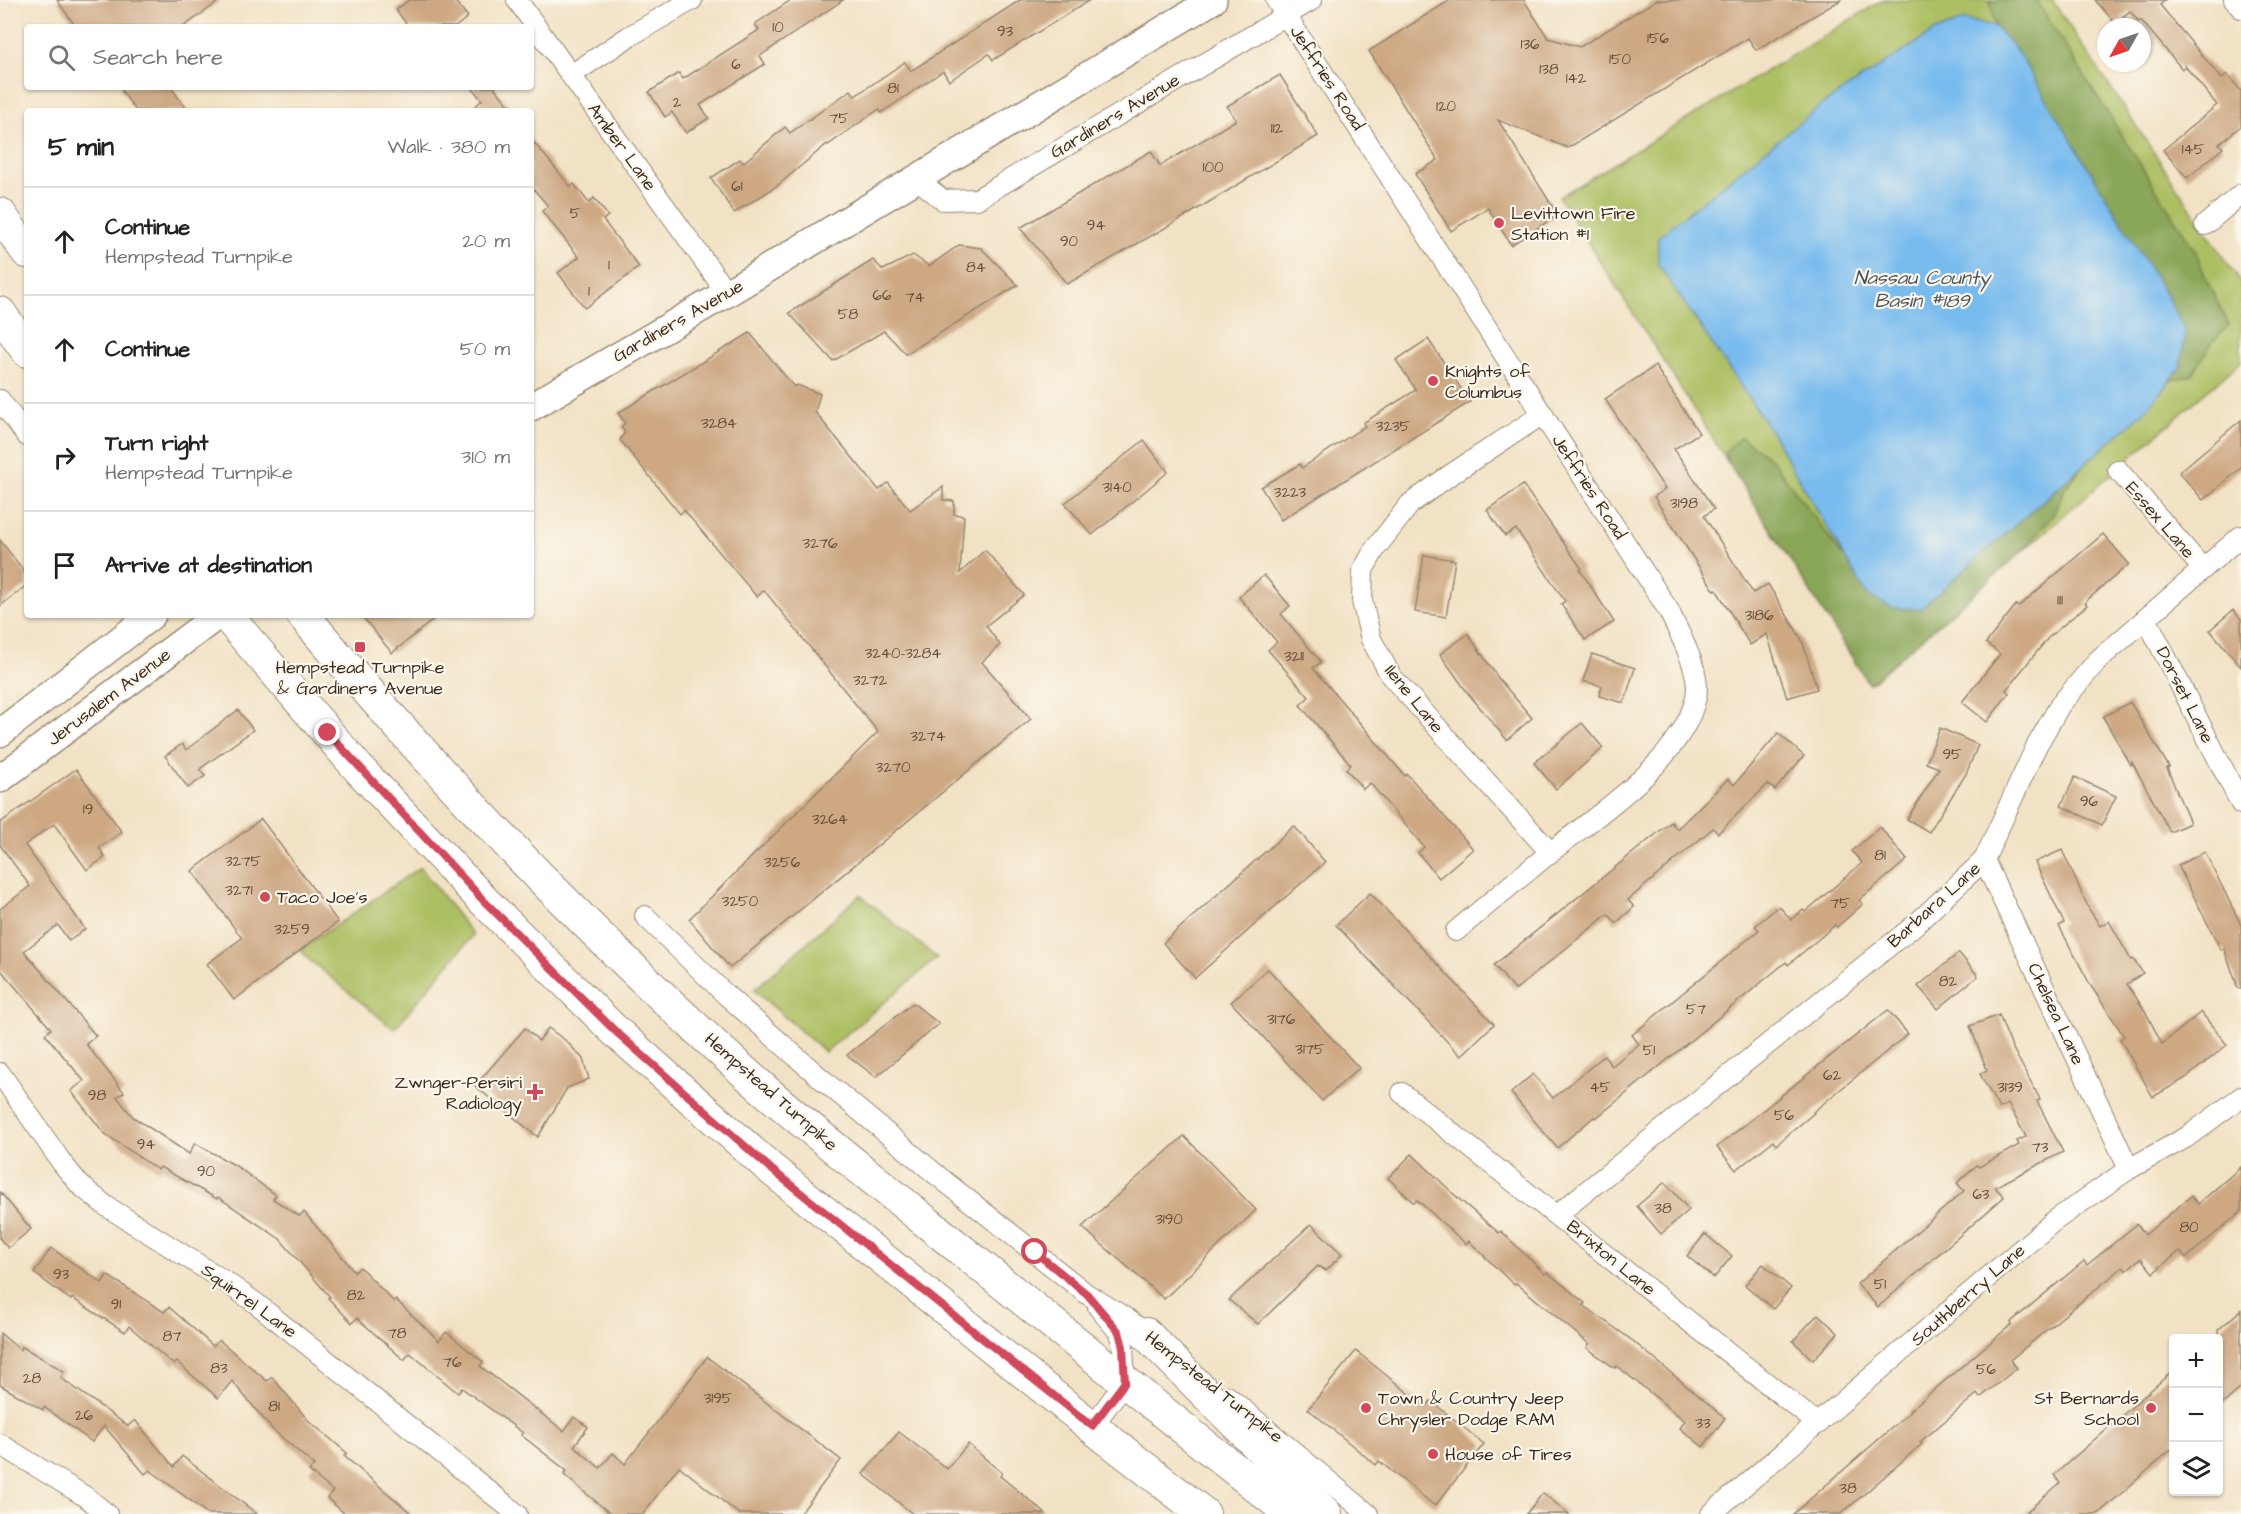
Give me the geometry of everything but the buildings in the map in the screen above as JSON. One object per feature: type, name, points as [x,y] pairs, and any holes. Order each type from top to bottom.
[{"type":"main road","name":"Gardiners Avenue","points":[[534,405],[727,293],[1214,0]]},
{"type":"main road","points":[[0,214],[24,248]]},
{"type":"main road","points":[[0,313],[24,347]]},
{"type":"main road","name":"Jerusalem Avenue","points":[[0,733],[148,618]]},
{"type":"main road","name":"Jerusalem Avenue","points":[[0,779],[214,618]]},
{"type":"main road","points":[[229,618],[374,785],[484,901],[614,1030],[771,1169],[1204,1514]]},
{"type":"main road","name":"Hempstead Turnpike","points":[[305,618],[360,684],[519,856],[659,994],[790,1110],[1125,1382],[1292,1514]]},
{"type":"main road","points":[[1146,1334],[1326,1514]]},
{"type":"street","name":"Amber Lane","points":[[517,0],[727,293]]},
{"type":"street","points":[[571,75],[628,37],[692,0]]},
{"type":"street","name":"Gardiners Avenue","points":[[917,178],[943,200],[976,199],[1281,8],[1312,0]]},
{"type":"street","points":[[2234,0],[2241,8]]},
{"type":"street","name":"Jeffries Road","points":[[1281,8],[1669,611],[1696,675],[1696,696],[1688,719],[1644,779],[1550,852],[1456,932]]},
{"type":"street","points":[[2205,225],[2241,194]]},
{"type":"street","points":[[0,400],[24,432]]},
{"type":"street","name":"Ilene Lane","points":[[1543,414],[1410,504],[1375,549],[1363,570],[1362,601],[1371,639],[1390,676],[1550,852]]},
{"type":"street","name":"Essex Lane","points":[[2118,470],[2203,569]]},
{"type":"street","name":"Barbara Lane","points":[[1557,1215],[1916,924],[1984,860],[2036,747],[2060,705],[2098,660],[2241,536]]},
{"type":"street","name":"Dorset Lane","points":[[2146,618],[2241,804]]},
{"type":"street","name":"Chelsea Lane","points":[[1984,860],[2129,1169]]},
{"type":"street","name":"Hempstead Turnpike","points":[[645,916],[715,984],[824,1081],[938,1176],[1087,1294],[1126,1318],[1186,1363],[1368,1514]]},
{"type":"street","name":"Squirrel Lane","points":[[0,1073],[80,1185],[106,1206],[257,1304],[517,1514]]},
{"type":"street","name":"Brixton Lane","points":[[1402,1093],[1818,1424]]},
{"type":"street","name":"Southberry Lane","points":[[1711,1514],[2054,1221],[2129,1169],[2187,1137],[2241,1097]]},
{"type":"street","points":[[1087,1294],[1119,1332],[1123,1347],[1125,1382],[1092,1426]]},
{"type":"street","points":[[0,1444],[86,1497],[107,1514]]},
{"type":"green space","name":"Nassau County Basin #189","points":[[1883,0],[2052,0],[2097,67],[2097,72],[2100,72],[2241,283],[2241,362],[1869,684],[1559,197]]},
{"type":"green space","points":[[1990,0],[2036,0],[2196,252],[2207,281],[2229,325],[2213,341],[2192,375],[2169,381],[2017,51],[1995,26]]},
{"type":"green space","points":[[1741,437],[1773,461],[1842,555],[2082,466],[2065,489],[2053,515],[2015,558],[1869,684],[1727,461],[1726,450]]},
{"type":"green space","points":[[420,867],[473,935],[394,1029],[307,958],[301,950]]},
{"type":"green space","points":[[860,895],[937,958],[825,1052],[754,990]]},
{"type":"water","name":"Nassau County Basin #189","points":[[1965,20],[1995,26],[2017,51],[2169,300],[2186,332],[2180,368],[2146,410],[1920,609],[1892,608],[1867,595],[1769,428],[1658,264],[1658,237],[1824,103],[1933,32]]},
{"type":"place","name":"Levittown Fire Station #1","points":[[1499,223]]},
{"type":"place","name":"Knights of Columbus","points":[[1433,381]]},
{"type":"place","name":"Hempstead Turnpike & Gardiners Avenue","points":[[360,647]]},
{"type":"place","name":"Taco Joe's","points":[[265,897]]},
{"type":"place","name":"Zwnger-Persiri Radiology","points":[[535,1092]]},
{"type":"place","name":"Town & Country Jeep Chrysler Dodge RAM","points":[[1366,1408]]},
{"type":"place","name":"St Bernards School","points":[[2151,1408]]},
{"type":"place","name":"House of Tires","points":[[1433,1454]]},
{"type":"route","points":[[328,733],[358,768],[484,901],[614,1030],[664,1076],[771,1169],[1092,1426],[1125,1382],[1123,1347],[1119,1332],[1087,1294],[1035,1252]]}]
